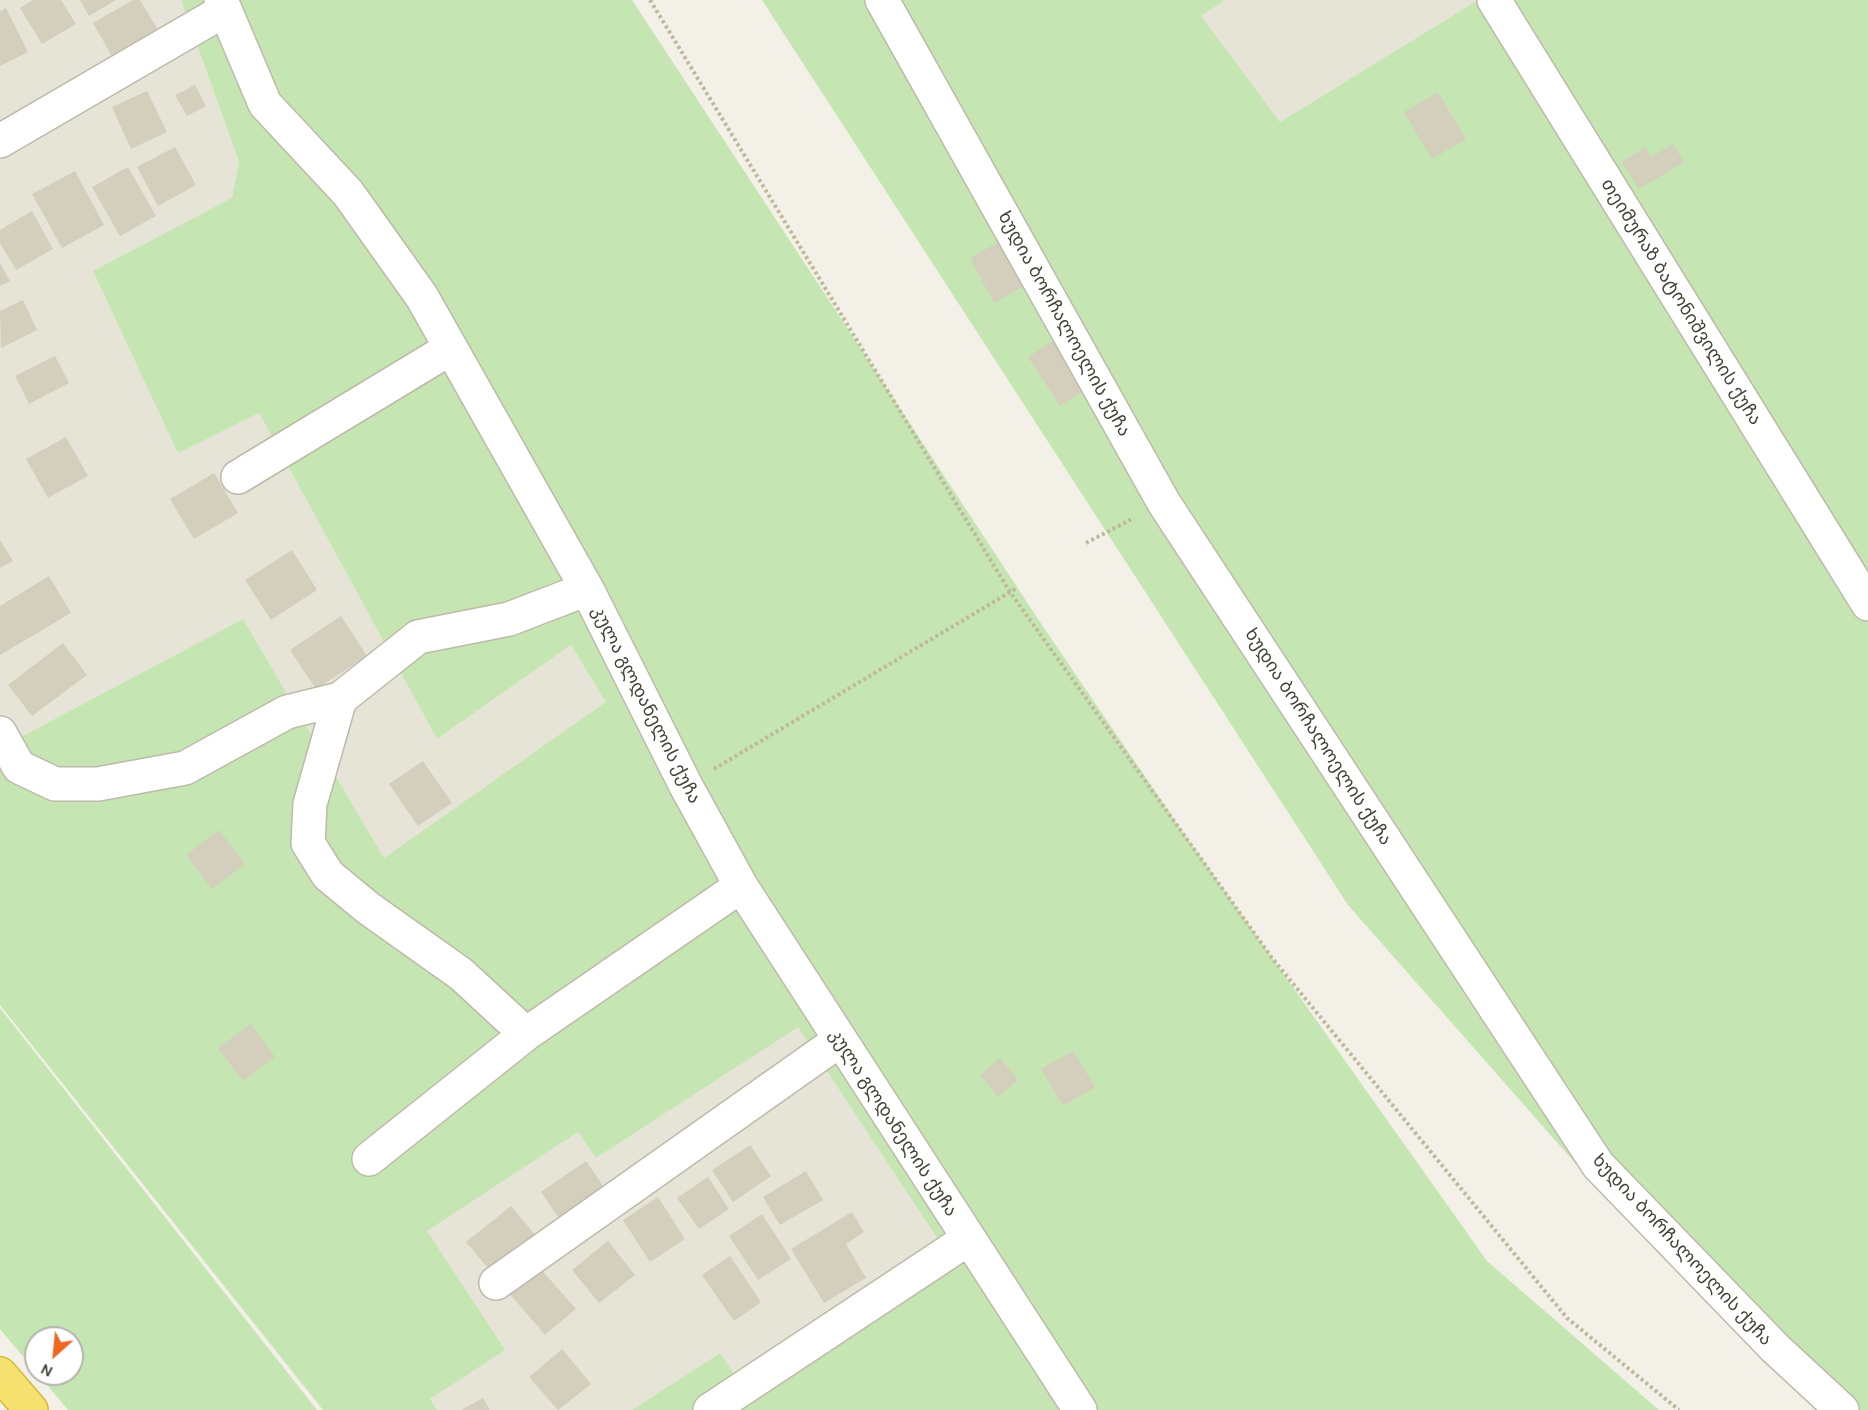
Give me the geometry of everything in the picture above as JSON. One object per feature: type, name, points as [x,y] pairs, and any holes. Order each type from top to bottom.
[{"type":"highway","points":[[0,1374],[31,1410]]},
{"type":"street","name":"ხუდია ბორჩალოელის ქუჩა","points":[[882,0],[1164,503],[1598,1165],[1775,1348],[1842,1410]]},
{"type":"street","name":"თეიმურაზ ბატონიშვილის ქუჩა","points":[[1494,0],[1868,604]]},
{"type":"street","points":[[0,141],[223,5]]},
{"type":"street","name":"კულა გლდანელის ქუჩა","points":[[223,5],[265,104],[348,193],[422,297],[587,589],[686,786],[741,886],[1080,1410]]},
{"type":"street","points":[[238,477],[451,348]]},
{"type":"street","points":[[0,733],[19,766],[55,784],[98,784],[185,768],[287,712],[340,699],[418,637],[509,619],[587,589]]},
{"type":"street","points":[[340,699],[310,804],[308,843],[328,875],[368,908],[461,974],[526,1034]]},
{"type":"street","points":[[369,1159],[526,1034],[741,886]]},
{"type":"street","points":[[496,1283],[840,1040]]},
{"type":"street","points":[[710,1410],[968,1239]]},
{"type":"path","points":[[650,0],[1011,592],[1280,967],[1567,1317],[1679,1410]]},
{"type":"path","points":[[1086,543],[1164,503]]},
{"type":"path","points":[[686,786],[1017,588]]},
{"type":"shaded area","points":[[0,0],[181,0],[239,162],[232,199],[93,271],[178,452],[259,413],[437,739],[571,645],[607,703],[384,858],[243,619],[0,748]]},
{"type":"shaded area","points":[[1225,0],[1478,0],[1280,122],[1200,16]]},
{"type":"shaded area","points":[[798,1026],[941,1244],[736,1378],[720,1353],[632,1410],[437,1410],[430,1399],[427,1231],[578,1132],[596,1158]]},
{"type":"green space","points":[[181,0],[632,0],[1038,619],[1180,828],[1487,1261],[1659,1410],[632,1410],[720,1353],[736,1377],[941,1244],[798,1027],[596,1158],[578,1132],[427,1231],[505,1350],[430,1399],[437,1410],[323,1410],[0,1005],[0,748],[243,619],[384,858],[606,702],[571,645],[437,739],[259,413],[178,453],[93,271],[232,198],[239,162]]},
{"type":"green space","points":[[762,0],[1225,0],[1201,16],[1280,122],[1478,0],[1868,0],[1868,1410],[1819,1410],[1770,1367],[1583,1172],[1348,905]]},
{"type":"green space","points":[[0,1008],[317,1410],[68,1410],[48,1386],[84,1386],[84,1326],[24,1326],[24,1358],[0,1329]]},
{"type":"building","points":[[33,0],[61,0],[76,24],[42,44],[20,8]]},
{"type":"building","points":[[80,0],[116,0],[89,16]]},
{"type":"building","points":[[133,0],[140,0],[158,30],[112,56],[93,23]]},
{"type":"building","points":[[6,8],[28,52],[0,66],[0,11]]},
{"type":"building","points":[[195,85],[206,106],[187,116],[175,95]]},
{"type":"building","points":[[147,91],[167,132],[131,149],[112,107]]},
{"type":"building","points":[[1438,92],[1466,139],[1432,159],[1404,112]]},
{"type":"building","points":[[1673,144],[1684,162],[1639,189],[1622,162],[1645,147],[1651,157]]},
{"type":"building","points":[[175,147],[196,185],[158,206],[137,167]]},
{"type":"building","points":[[128,167],[156,216],[120,236],[92,187]]},
{"type":"building","points":[[75,171],[104,225],[62,248],[32,194]]},
{"type":"building","points":[[32,211],[53,249],[16,270],[0,243],[0,230]]},
{"type":"building","points":[[1004,239],[1029,283],[994,303],[970,258]]},
{"type":"building","points":[[0,263],[10,281],[0,286]]},
{"type":"building","points":[[23,300],[37,330],[1,348],[0,311]]},
{"type":"building","points":[[1057,338],[1089,387],[1060,406],[1028,357]]},
{"type":"building","points":[[55,356],[69,383],[29,404],[15,376]]},
{"type":"building","points":[[66,437],[88,476],[48,498],[26,459]]},
{"type":"building","points":[[214,473],[238,513],[194,539],[170,499]]},
{"type":"building","points":[[0,540],[13,561],[0,568]]},
{"type":"building","points":[[292,550],[317,590],[271,620],[245,580]]},
{"type":"building","points":[[49,576],[71,613],[0,655],[0,606]]},
{"type":"building","points":[[341,616],[367,656],[316,689],[290,650]]},
{"type":"building","points":[[63,643],[87,675],[32,716],[8,685]]},
{"type":"building","points":[[423,761],[452,803],[418,826],[389,784]]},
{"type":"building","points":[[219,830],[245,864],[212,889],[186,855]]},
{"type":"building","points":[[251,1024],[275,1057],[243,1081],[218,1048]]},
{"type":"building","points":[[1073,1051],[1095,1087],[1063,1106],[1041,1069]]},
{"type":"building","points":[[1000,1058],[1018,1080],[998,1097],[980,1075]]},
{"type":"building","points":[[750,1145],[771,1176],[733,1202],[712,1170]]},
{"type":"building","points":[[586,1161],[610,1196],[565,1227],[541,1192]]},
{"type":"building","points":[[806,1171],[823,1200],[780,1225],[763,1197]]},
{"type":"building","points":[[708,1177],[729,1209],[699,1229],[677,1198]]},
{"type":"building","points":[[658,1197],[685,1239],[650,1262],[623,1220]]},
{"type":"building","points":[[511,1206],[536,1236],[492,1273],[466,1242]]},
{"type":"building","points":[[852,1212],[864,1232],[846,1244],[866,1278],[824,1303],[791,1249]]},
{"type":"building","points":[[762,1214],[791,1259],[758,1280],[729,1236]]},
{"type":"building","points":[[608,1241],[635,1275],[599,1303],[572,1270]]},
{"type":"building","points":[[730,1256],[761,1302],[734,1321],[702,1275]]},
{"type":"building","points":[[540,1268],[576,1309],[545,1335],[510,1294]]},
{"type":"building","points":[[562,1349],[591,1384],[558,1410],[529,1377]]},
{"type":"building","points":[[483,1398],[490,1410],[461,1410]]}]
